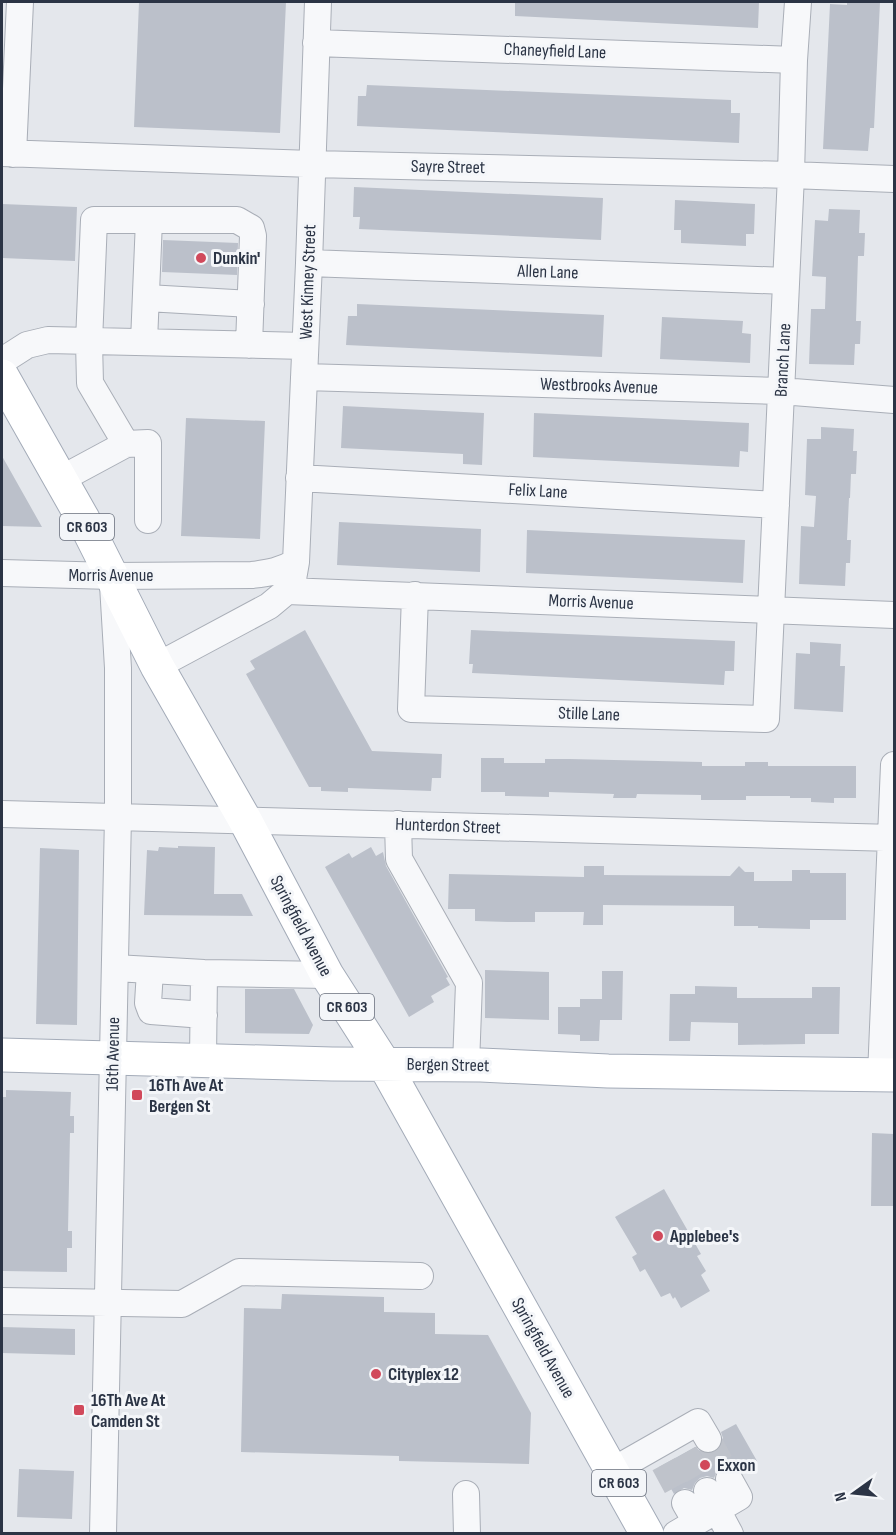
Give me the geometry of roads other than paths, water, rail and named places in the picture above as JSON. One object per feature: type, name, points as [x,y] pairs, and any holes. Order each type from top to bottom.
[{"type":"main road","name":"Springfield Avenue","points":[[2,376],[61,479],[157,666],[245,820],[327,975],[384,1064],[647,1533]]},
{"type":"main road","name":"Bergen Street","points":[[2,1055],[466,1065],[608,1071],[888,1075]]},
{"type":"street","points":[[7,153],[20,2]]},
{"type":"street","name":"West Kinney Street","points":[[296,562],[318,2]]},
{"type":"street","name":"Branch Lane","points":[[766,719],[798,2]]},
{"type":"street","name":"Chaneyfield Lane","points":[[316,42],[794,60]]},
{"type":"street","name":"Sayre Street","points":[[7,153],[312,165],[894,179]]},
{"type":"street","points":[[126,444],[90,383],[88,342],[94,220],[237,220],[251,228],[253,236],[249,345]]},
{"type":"street","points":[[144,342],[155,220]]},
{"type":"street","name":"Allen Lane","points":[[309,263],[786,281]]},
{"type":"street","points":[[147,298],[252,294]]},
{"type":"street","points":[[2,361],[27,345],[48,340],[305,346]]},
{"type":"street","name":"Westbrooks Avenue","points":[[304,377],[781,392],[894,399]]},
{"type":"street","points":[[61,479],[126,444],[148,443],[148,520]]},
{"type":"street","name":"Felix Lane","points":[[299,478],[776,505]]},
{"type":"street","points":[[157,666],[268,606],[287,591],[293,579],[296,562]]},
{"type":"street","name":"Morris Avenue","points":[[2,573],[112,576],[252,575],[272,573],[296,562]]},
{"type":"street","name":"16th Avenue","points":[[103,1533],[118,816],[118,668],[112,576]]},
{"type":"street","name":"Morris Avenue","points":[[287,591],[894,615]]},
{"type":"street","name":"Stille Lane","points":[[415,595],[411,709],[766,719]]},
{"type":"street","points":[[888,1075],[894,765]]},
{"type":"street","name":"Hunterdon Street","points":[[2,814],[893,838]]},
{"type":"street","points":[[398,824],[399,859],[469,983],[466,1065]]},
{"type":"street","points":[[115,968],[204,973],[327,975]]},
{"type":"street","points":[[150,971],[148,1003],[152,1011],[204,1015]]},
{"type":"street","points":[[203,1060],[204,973]]},
{"type":"street","points":[[2,1300],[182,1304],[239,1272],[420,1276]]},
{"type":"street","points":[[612,1472],[670,1450],[698,1422],[708,1439]]},
{"type":"street","points":[[696,1512],[739,1497],[729,1479]]},
{"type":"street","points":[[466,1494],[467,1533]]},
{"type":"street","points":[[696,1512],[730,1533]]},
{"type":"tunnel","points":[[708,1439],[729,1479]]},
{"type":"tunnel","points":[[685,1453],[707,1491]]},
{"type":"tunnel","points":[[664,1464],[685,1503]]},
{"type":"place","name":"Dunkin'","points":[[201,258]]},
{"type":"place","name":"16Th Ave At Bergen St","points":[[137,1095]]},
{"type":"place","name":"Applebee's","points":[[658,1236]]},
{"type":"place","name":"Cityplex 12","points":[[376,1374]]},
{"type":"place","name":"16Th Ave At Camden St","points":[[79,1410]]},
{"type":"place","name":"Exxon","points":[[705,1465]]}]
